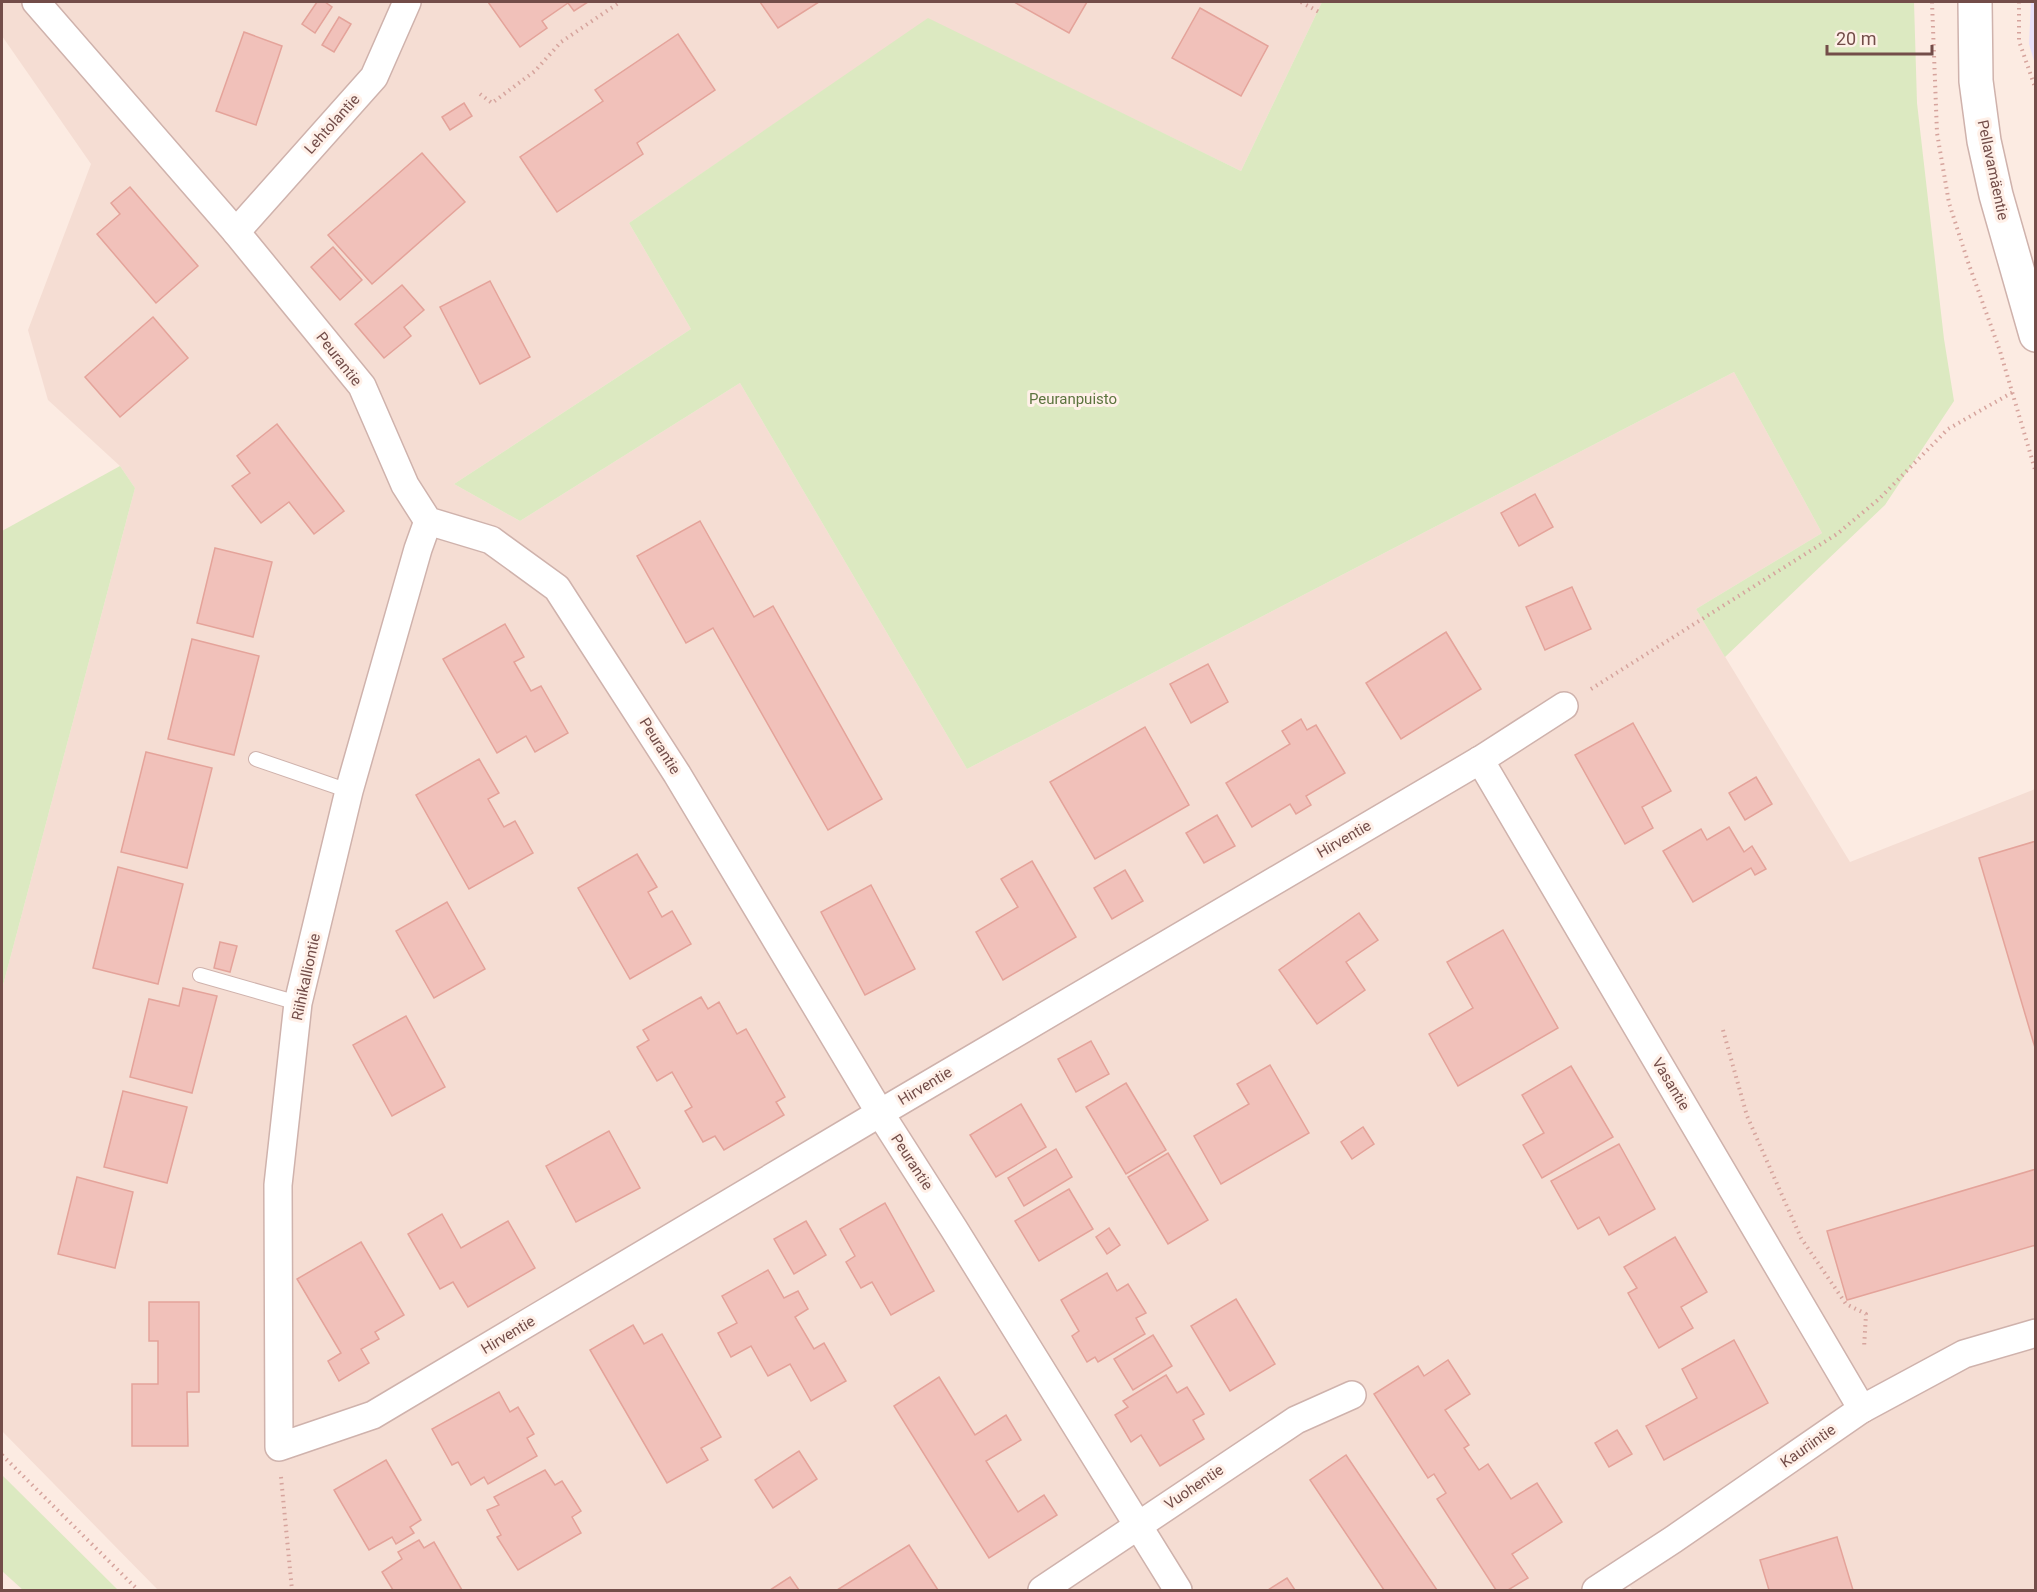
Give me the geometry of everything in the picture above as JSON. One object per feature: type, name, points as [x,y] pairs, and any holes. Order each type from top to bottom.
[{"type":"street","name":"Peurantie","points":[[36,2],[236,232],[362,386],[405,485],[428,521],[491,540],[557,588],[678,774],[880,1113],[1178,1590]]},
{"type":"street","name":"Lehtolantie","points":[[236,232],[374,77],[407,2]]},
{"type":"street","name":"Pellavamäentie","points":[[1975,2],[1976,81],[1984,141],[1996,195],[2036,335]]},
{"type":"street","name":"Riihikalliontie","points":[[279,1447],[278,1185],[297,1004],[348,791],[428,521]]},
{"type":"street","name":"Hirventie","points":[[279,1447],[372,1415],[1480,759],[1564,706]]},
{"type":"street","name":"Vasantie","points":[[1480,759],[1862,1408]]},
{"type":"street","name":"Kauriintie","points":[[1596,1590],[1683,1533],[1862,1408],[1964,1354],[2036,1333]]},
{"type":"street","name":"Vuohentie","points":[[1042,1590],[1296,1420],[1352,1395]]},
{"type":"lane","points":[[256,759],[348,791]]},
{"type":"lane","points":[[200,975],[297,1004]]},
{"type":"path","points":[[480,94],[492,103],[535,71],[561,42],[620,2]]},
{"type":"path","points":[[1301,2],[1319,12]]},
{"type":"path","points":[[2019,2],[2019,41],[2036,90]]},
{"type":"path","points":[[1564,706],[1837,534],[1879,499],[1948,429],[2013,392],[2036,472]]},
{"type":"path","points":[[1724,1030],[1747,1116],[1802,1238],[1846,1304],[1866,1314]]},
{"type":"path","points":[[279,1447],[292,1590]]},
{"type":"path","points":[[2,1455],[138,1590]]},
{"type":"shaded area","points":[[2,2],[1322,2],[1241,171],[928,19],[629,223],[691,329],[454,484],[520,521],[740,383],[967,769],[1734,372],[1822,533],[1696,609],[1850,862],[2035,789],[2035,1590],[1633,1590],[1629,1586],[1622,1590],[158,1590],[2,1431],[2,989],[135,488],[120,466],[48,400],[28,330],[91,164],[2,36]]},
{"type":"shaded area","points":[[2031,2],[2035,2],[2035,64],[2029,44]]},
{"type":"green space","name":"Peuranpuisto","points":[[1322,2],[1914,2],[1917,103],[1944,339],[1954,401],[1885,505],[1725,657],[1696,609],[1822,533],[1734,372],[967,769],[740,383],[520,521],[454,484],[691,329],[629,223],[928,18],[1241,171]]},
{"type":"green space","points":[[120,466],[135,488],[2,989],[2,531]]},
{"type":"green space","points":[[2,1475],[118,1590],[23,1590],[2,1571]]},
{"type":"building","points":[[317,2],[325,2],[332,7],[315,33],[302,24]]},
{"type":"building","points":[[488,2],[588,2],[574,11],[568,3],[542,21],[547,28],[520,47]]},
{"type":"building","points":[[760,2],[819,2],[778,28]]},
{"type":"building","points":[[1014,2],[1087,2],[1069,33]]},
{"type":"building","points":[[1200,8],[1268,46],[1241,96],[1172,58]]},
{"type":"building","points":[[339,17],[351,24],[334,52],[322,45]]},
{"type":"building","points":[[244,32],[282,46],[256,125],[216,111]]},
{"type":"building","points":[[678,34],[715,90],[637,143],[643,154],[557,212],[520,157],[603,101],[595,90]]},
{"type":"building","points":[[464,103],[472,116],[450,130],[442,117]]},
{"type":"building","points":[[422,153],[465,202],[372,284],[328,235]]},
{"type":"building","points":[[130,187],[198,266],[156,303],[97,234],[120,214],[111,203]]},
{"type":"building","points":[[333,247],[362,280],[340,300],[311,267]]},
{"type":"building","points":[[490,281],[530,357],[480,384],[440,307]]},
{"type":"building","points":[[402,285],[424,310],[404,327],[411,336],[384,358],[355,324]]},
{"type":"building","points":[[153,317],[188,358],[120,417],[85,377]]},
{"type":"building","points":[[277,424],[344,511],[314,534],[289,502],[261,523],[232,486],[250,473],[237,456]]},
{"type":"building","points":[[1535,494],[1553,527],[1519,546],[1501,513]]},
{"type":"building","points":[[700,521],[754,617],[773,606],[882,799],[828,830],[713,628],[686,643],[637,556]]},
{"type":"building","points":[[215,548],[272,562],[253,637],[197,623]]},
{"type":"building","points":[[1572,587],[1591,629],[1545,650],[1526,607]]},
{"type":"building","points":[[505,624],[524,657],[514,662],[531,691],[541,686],[568,733],[535,752],[526,736],[497,753],[443,659]]},
{"type":"building","points":[[1446,632],[1481,689],[1401,739],[1366,683]]},
{"type":"building","points":[[192,639],[259,656],[234,755],[168,739]]},
{"type":"building","points":[[1208,664],[1228,702],[1191,723],[1170,684]]},
{"type":"building","points":[[1301,719],[1307,730],[1316,725],[1345,773],[1306,796],[1311,805],[1296,814],[1290,804],[1252,827],[1226,783],[1290,744],[1282,731]]},
{"type":"building","points":[[1633,723],[1671,791],[1642,807],[1653,828],[1625,844],[1575,755]]},
{"type":"building","points":[[1145,727],[1189,805],[1095,859],[1050,782]]},
{"type":"building","points":[[146,752],[212,768],[187,868],[121,852]]},
{"type":"building","points":[[479,759],[499,793],[488,799],[504,827],[515,821],[533,853],[469,889],[416,795]]},
{"type":"building","points":[[1756,777],[1772,804],[1745,820],[1729,793]]},
{"type":"building","points":[[1217,815],[1235,846],[1204,863],[1186,833]]},
{"type":"building","points":[[1729,827],[1744,852],[1752,846],[1766,869],[1755,875],[1751,868],[1693,902],[1663,851],[1701,829],[1707,840]]},
{"type":"building","points":[[2036,841],[2036,1051],[1979,858]]},
{"type":"building","points":[[637,854],[657,887],[648,892],[662,917],[672,911],[691,944],[630,979],[578,888]]},
{"type":"building","points":[[1032,861],[1076,937],[1003,980],[976,932],[1018,907],[1001,879]]},
{"type":"building","points":[[118,867],[183,884],[158,984],[93,968]]},
{"type":"building","points":[[1125,870],[1143,901],[1112,919],[1094,888]]},
{"type":"building","points":[[871,885],[915,969],[865,995],[821,912]]},
{"type":"building","points":[[447,902],[485,969],[434,998],[396,931]]},
{"type":"building","points":[[1359,913],[1378,940],[1346,962],[1365,990],[1317,1024],[1279,970]]},
{"type":"building","points":[[1503,930],[1558,1028],[1458,1086],[1429,1034],[1473,1008],[1447,962]]},
{"type":"building","points":[[220,942],[237,946],[230,972],[214,968]]},
{"type":"building","points":[[183,988],[217,996],[192,1093],[130,1077],[149,999],[179,1006]]},
{"type":"building","points":[[701,997],[708,1009],[719,1002],[737,1034],[746,1029],[785,1097],[776,1102],[784,1115],[724,1150],[715,1136],[703,1142],[685,1111],[692,1107],[672,1072],[657,1081],[637,1047],[649,1040],[643,1030]]},
{"type":"building","points":[[406,1016],[445,1087],[392,1116],[353,1045]]},
{"type":"building","points":[[1091,1041],[1109,1074],[1076,1092],[1058,1059]]},
{"type":"building","points":[[1270,1065],[1309,1133],[1221,1184],[1194,1136],[1249,1104],[1237,1084]]},
{"type":"building","points":[[1571,1066],[1613,1137],[1542,1178],[1523,1145],[1544,1133],[1522,1095]]},
{"type":"building","points":[[1126,1083],[1166,1150],[1126,1174],[1086,1107]]},
{"type":"building","points":[[123,1091],[187,1107],[167,1183],[104,1167]]},
{"type":"building","points":[[1021,1104],[1046,1147],[996,1177],[970,1135]]},
{"type":"building","points":[[1363,1127],[1374,1144],[1352,1159],[1341,1142]]},
{"type":"building","points":[[609,1131],[640,1188],[576,1222],[546,1166]]},
{"type":"building","points":[[1619,1144],[1655,1209],[1609,1235],[1599,1217],[1578,1229],[1551,1181]]},
{"type":"building","points":[[1056,1149],[1072,1177],[1024,1206],[1008,1178]]},
{"type":"building","points":[[1168,1153],[1208,1220],[1168,1244],[1128,1177]]},
{"type":"building","points":[[2036,1169],[2036,1245],[1847,1300],[1827,1231]]},
{"type":"building","points":[[77,1177],[133,1192],[115,1268],[58,1254]]},
{"type":"building","points":[[1069,1189],[1093,1229],[1039,1261],[1015,1221]]},
{"type":"building","points":[[885,1203],[934,1291],[891,1315],[872,1282],[861,1288],[846,1262],[855,1256],[840,1229]]},
{"type":"building","points":[[442,1214],[461,1248],[508,1221],[535,1268],[468,1307],[453,1282],[440,1289],[408,1234]]},
{"type":"building","points":[[806,1221],[826,1255],[794,1274],[774,1239]]},
{"type":"building","points":[[1109,1228],[1120,1245],[1107,1254],[1096,1237]]},
{"type":"building","points":[[1675,1237],[1707,1292],[1681,1307],[1693,1328],[1659,1348],[1628,1293],[1637,1288],[1624,1267]]},
{"type":"building","points":[[361,1242],[404,1315],[375,1332],[379,1339],[361,1349],[369,1363],[339,1381],[328,1361],[341,1353],[297,1279]]},
{"type":"building","points":[[768,1270],[784,1298],[798,1291],[808,1309],[795,1317],[814,1349],[824,1343],[846,1381],[811,1401],[790,1364],[768,1376],[751,1346],[731,1357],[718,1333],[737,1323],[722,1296]]},
{"type":"building","points":[[1107,1273],[1117,1291],[1128,1284],[1146,1313],[1136,1318],[1145,1334],[1098,1362],[1095,1357],[1087,1362],[1072,1336],[1079,1331],[1061,1300]]},
{"type":"building","points":[[1236,1299],[1275,1364],[1230,1391],[1191,1326]]},
{"type":"building","points":[[149,1302],[199,1302],[199,1392],[187,1392],[188,1446],[132,1446],[132,1384],[158,1384],[158,1341],[149,1341]]},
{"type":"building","points":[[633,1325],[644,1344],[662,1334],[721,1437],[701,1448],[708,1460],[667,1483],[590,1350]]},
{"type":"building","points":[[1153,1335],[1172,1366],[1133,1390],[1114,1359]]},
{"type":"building","points":[[1734,1340],[1768,1403],[1664,1460],[1646,1426],[1697,1398],[1682,1369]]},
{"type":"building","points":[[1448,1360],[1470,1394],[1445,1410],[1469,1445],[1464,1448],[1479,1470],[1488,1464],[1511,1499],[1537,1483],[1562,1522],[1512,1554],[1528,1578],[1508,1590],[1496,1590],[1437,1499],[1446,1493],[1434,1474],[1428,1478],[1374,1394],[1418,1366],[1424,1376]]},
{"type":"building","points":[[1166,1375],[1177,1393],[1187,1387],[1204,1414],[1193,1420],[1204,1439],[1160,1466],[1141,1435],[1131,1442],[1115,1415],[1128,1407],[1123,1401]]},
{"type":"building","points":[[939,1377],[975,1435],[1006,1415],[1021,1440],[986,1461],[1018,1512],[1044,1495],[1057,1515],[989,1558],[894,1406]]},
{"type":"building","points":[[499,1392],[510,1412],[518,1407],[534,1434],[527,1438],[537,1456],[488,1484],[484,1477],[471,1485],[458,1462],[452,1465],[432,1429]]},
{"type":"building","points":[[1617,1430],[1632,1454],[1609,1467],[1595,1443]]},
{"type":"building","points":[[799,1451],[817,1479],[773,1508],[755,1480]]},
{"type":"building","points":[[1346,1455],[1437,1590],[1384,1590],[1310,1480]]},
{"type":"building","points":[[386,1460],[421,1520],[410,1527],[414,1533],[396,1544],[392,1537],[369,1550],[334,1490]]},
{"type":"building","points":[[545,1470],[555,1485],[562,1481],[581,1511],[572,1517],[581,1533],[518,1570],[497,1537],[501,1535],[487,1510],[499,1505],[494,1497]]},
{"type":"building","points":[[1837,1537],[1853,1590],[1769,1590],[1760,1560]]},
{"type":"building","points":[[419,1540],[424,1548],[434,1542],[462,1590],[393,1590],[382,1572],[402,1559],[398,1552]]},
{"type":"building","points":[[909,1545],[938,1590],[837,1590]]},
{"type":"building","points":[[790,1577],[799,1590],[770,1590]]},
{"type":"building","points":[[1287,1578],[1295,1590],[1268,1590]]}]
